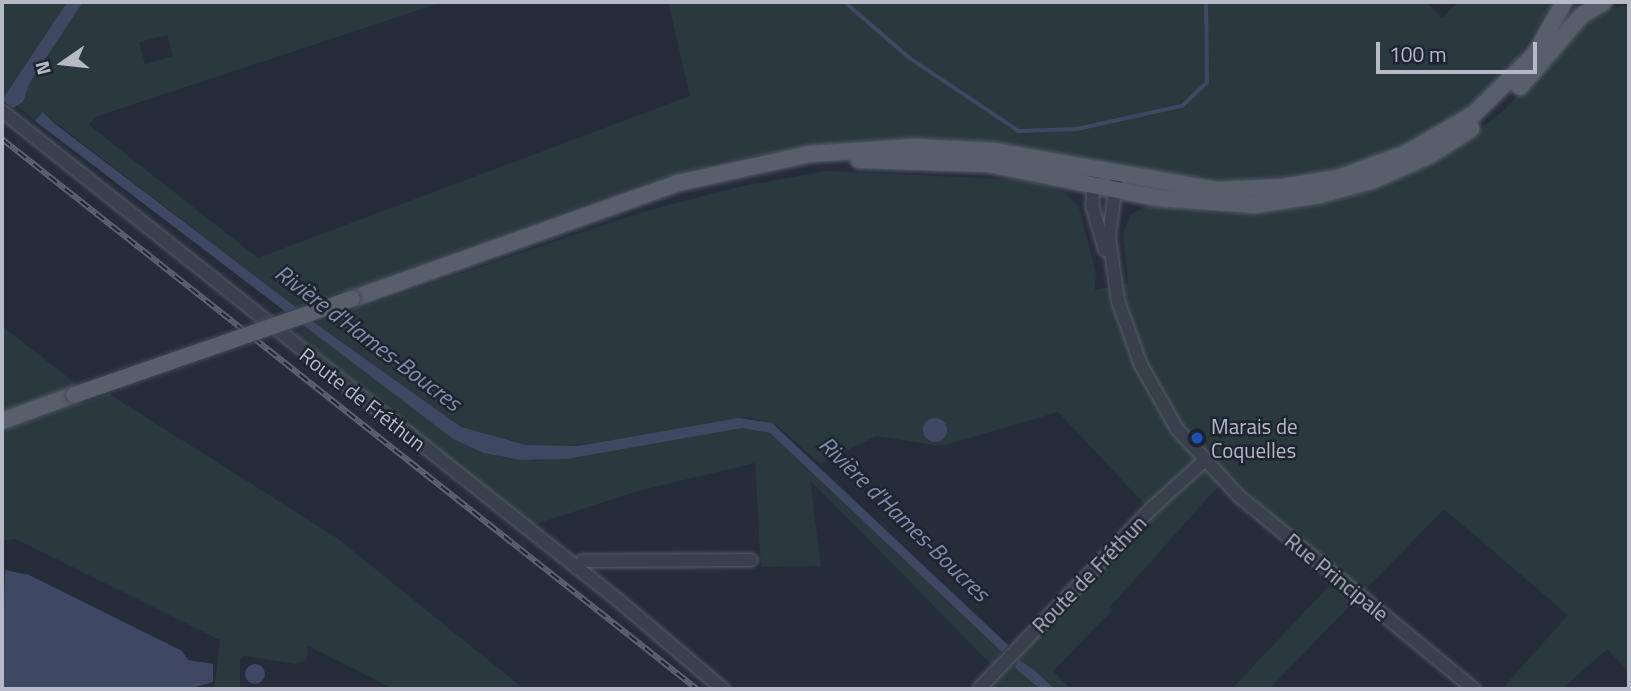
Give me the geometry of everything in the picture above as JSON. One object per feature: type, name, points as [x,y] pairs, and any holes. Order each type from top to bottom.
[{"type":"main road","points":[[1116,181],[1246,190],[1326,180],[1381,164],[1454,129],[1493,98],[1541,45],[1564,2]]},
{"type":"main road","points":[[2,421],[722,170],[863,149],[978,150],[1116,181],[1191,202],[1244,205],[1321,195],[1374,180],[1430,155],[1478,125],[1531,75],[1582,15],[1604,2]]},
{"type":"street","name":"Route de Fréthun","points":[[6,114],[577,568],[723,689]]},
{"type":"street","points":[[1094,176],[1093,212],[1116,290]]},
{"type":"street","points":[[1116,181],[1109,237],[1116,290]]},
{"type":"street","name":"Rue Principale","points":[[1116,290],[1148,382],[1203,462],[1267,520],[1474,689]]},
{"type":"street","name":"Route de Fréthun","points":[[979,689],[1153,508],[1203,462]]},
{"type":"street","points":[[577,568],[583,561],[751,560]]},
{"type":"shaded area","points":[[2,2],[67,2],[2,100]]},
{"type":"shaded area","points":[[83,2],[443,2],[95,117],[89,125],[258,258],[690,96],[668,2],[1426,2],[1442,18],[1458,2],[1553,2],[1512,67],[1458,116],[1410,145],[1326,172],[1215,183],[1014,146],[904,140],[837,143],[714,163],[633,187],[297,308],[43,113],[35,121],[16,105],[23,102],[30,82]],"holes":[[[167,35],[173,56],[145,64],[139,42]]]},
{"type":"shaded area","points":[[1627,5],[1629,672],[1607,649],[1562,689],[1502,689],[1568,615],[1444,509],[1269,689],[1232,689],[1342,572],[1272,516],[1230,473],[1110,607],[1113,610],[1053,671],[1071,689],[1055,689],[1034,670],[1016,668],[1040,689],[987,689],[1154,514],[1058,412],[942,446],[876,436],[820,464],[779,427],[749,417],[578,446],[526,445],[461,427],[315,323],[639,213],[738,187],[827,171],[1026,180],[1064,192],[1079,207],[1096,274],[1095,290],[1128,283],[1123,236],[1130,215],[1150,204],[1223,214],[1310,207],[1376,189],[1468,139],[1505,109],[1599,11]]},
{"type":"shaded area","points":[[2,326],[78,385],[2,413]]},
{"type":"shaded area","points":[[306,327],[453,439],[505,458],[536,461],[742,428],[770,433],[1002,652],[992,665],[810,480],[821,566],[761,567],[755,463],[638,491],[530,526],[294,333]]},
{"type":"shaded area","points":[[109,394],[337,538],[524,689],[394,689],[308,646],[307,659],[297,664],[245,656],[240,660],[240,689],[214,689],[220,640],[16,539],[2,541],[2,431]]},
{"type":"water","points":[[67,2],[83,2],[30,82],[23,102],[13,108],[2,100]]},
{"type":"water","points":[[43,112],[297,308],[286,312],[35,121]]},
{"type":"water","points":[[312,321],[461,427],[526,445],[578,446],[739,418],[772,423],[1008,645],[1002,652],[770,433],[742,428],[566,459],[521,460],[484,453],[453,439],[302,324]]},
{"type":"water","points":[[935,418],[943,422],[947,430],[943,438],[935,442],[927,438],[923,430],[927,422]]},
{"type":"water","points":[[5,570],[29,575],[182,651],[188,660],[213,664],[213,682],[188,689],[2,689]]},
{"type":"water","points":[[1019,660],[1055,689],[1040,689],[1015,668]]},
{"type":"water","points":[[255,664],[262,667],[265,674],[262,681],[255,684],[248,681],[245,674],[248,667]]},
{"type":"waterway","points":[[845,2],[911,59],[1019,131],[1077,129],[1182,106],[1207,83],[1206,2]]},
{"type":"railway","points":[[2,139],[697,689]]},
{"type":"place","name":"Marais de Coquelles","points":[[1197,438]]},
{"type":"water label","name":"Rivière d'Hames-Boucres","points":[[368,338]]},
{"type":"water label","name":"Rivière d'Hames-Boucres","points":[[904,519]]}]
